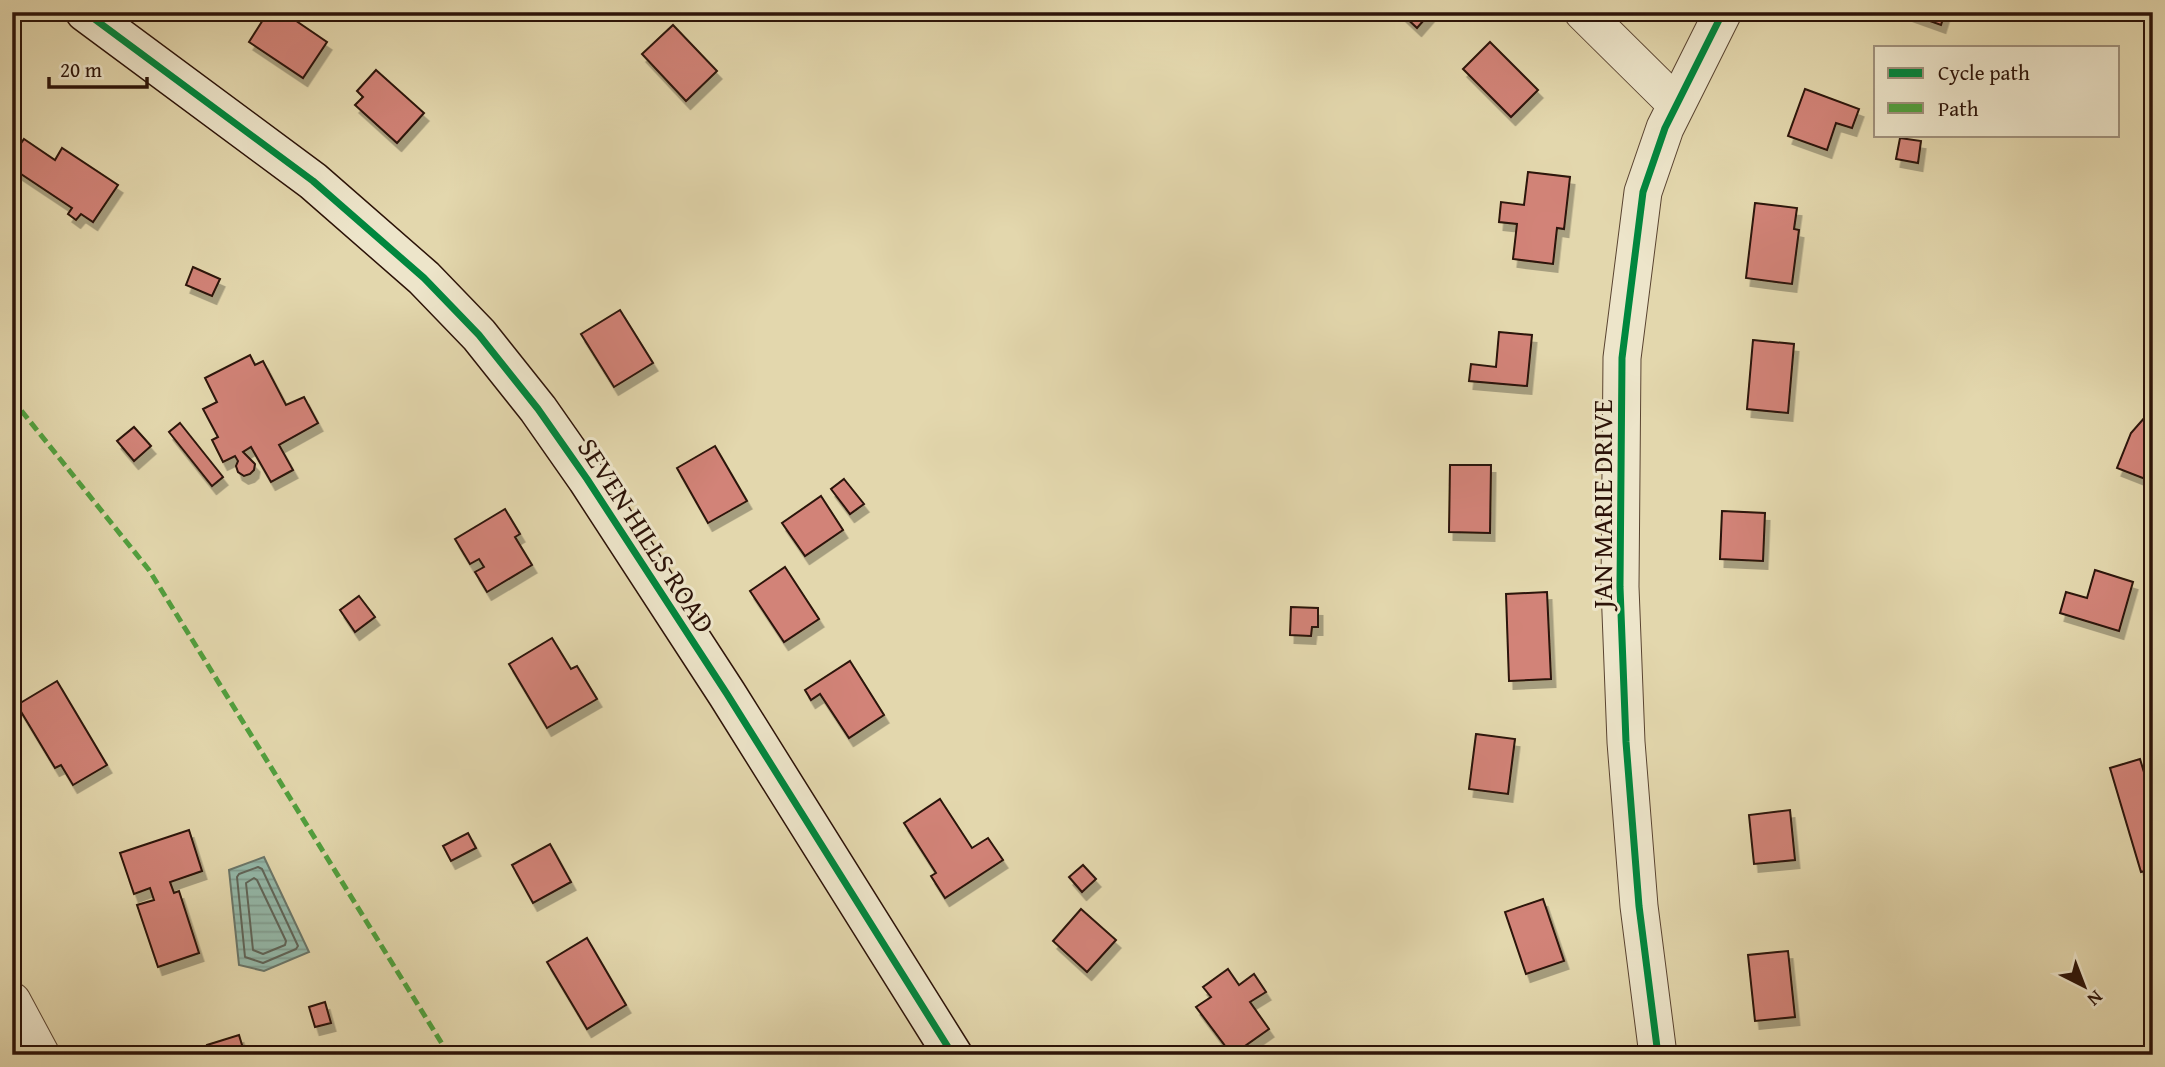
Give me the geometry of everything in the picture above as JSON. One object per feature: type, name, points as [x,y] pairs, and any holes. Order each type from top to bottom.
[{"type":"street","name":"SEVEN HILLS ROAD","points":[[85,12],[313,181],[424,278],[479,335],[538,410],[587,479],[727,694],[953,1055]]},
{"type":"street","points":[[1583,12],[1676,104]]},
{"type":"street","name":"JAN MARIE DRIVE","points":[[1658,1055],[1639,906],[1626,742],[1620,587],[1622,358],[1643,192],[1665,128],[1723,12]]},
{"type":"street","points":[[12,1001],[41,1055]]},
{"type":"water","points":[[264,857],[309,952],[264,971],[239,965],[229,870]]},
{"type":"building","points":[[268,12],[283,12],[327,42],[303,78],[249,42]]},
{"type":"building","points":[[1400,12],[1431,12],[1417,28]]},
{"type":"building","points":[[1905,12],[1945,12],[1941,25]]},
{"type":"building","points":[[673,25],[717,71],[686,101],[642,54]]},
{"type":"building","points":[[1490,42],[1538,90],[1511,117],[1463,69]]},
{"type":"building","points":[[376,70],[424,113],[397,143],[355,105],[363,97],[357,91]]},
{"type":"building","points":[[1805,89],[1859,109],[1852,128],[1836,123],[1827,150],[1788,136]]},
{"type":"building","points":[[1900,138],[1921,141],[1918,163],[1896,159]]},
{"type":"building","points":[[24,139],[55,160],[62,148],[118,185],[93,222],[81,214],[76,220],[68,214],[72,208],[12,168],[12,156]]},
{"type":"building","points":[[1528,172],[1570,177],[1564,229],[1557,228],[1553,264],[1513,259],[1517,224],[1499,222],[1501,202],[1524,205]]},
{"type":"building","points":[[1755,203],[1797,208],[1794,229],[1799,230],[1792,284],[1746,278]]},
{"type":"building","points":[[193,267],[220,279],[212,296],[186,285]]},
{"type":"building","points":[[620,310],[653,363],[614,387],[581,334]]},
{"type":"building","points":[[1499,332],[1532,335],[1527,386],[1469,381],[1471,364],[1496,367]]},
{"type":"building","points":[[1753,340],[1794,344],[1788,413],[1747,409]]},
{"type":"building","points":[[250,355],[255,365],[263,361],[286,405],[304,397],[318,423],[279,445],[293,470],[271,482],[251,447],[243,452],[255,464],[250,474],[244,476],[238,472],[235,456],[223,462],[212,440],[218,437],[203,409],[217,402],[205,378]]},
{"type":"building","points":[[2153,408],[2153,482],[2117,468],[2131,433]]},
{"type":"building","points":[[180,423],[223,477],[212,486],[169,432]]},
{"type":"building","points":[[134,427],[151,446],[134,461],[117,441]]},
{"type":"building","points":[[715,446],[747,501],[708,523],[677,468]]},
{"type":"building","points":[[1450,465],[1491,465],[1490,533],[1449,532]]},
{"type":"building","points":[[844,479],[864,504],[850,514],[831,489]]},
{"type":"building","points":[[821,496],[843,530],[805,556],[782,523]]},
{"type":"building","points":[[505,509],[520,534],[515,537],[532,565],[487,592],[475,572],[484,567],[479,559],[470,564],[455,539]]},
{"type":"building","points":[[1722,511],[1765,513],[1763,561],[1720,559]]},
{"type":"building","points":[[785,567],[819,619],[784,642],[750,591]]},
{"type":"building","points":[[2095,570],[2133,582],[2119,631],[2060,613],[2066,592],[2087,598]]},
{"type":"building","points":[[1547,592],[1551,679],[1509,681],[1506,594]]},
{"type":"building","points":[[359,596],[375,617],[355,632],[340,610]]},
{"type":"building","points":[[1291,607],[1318,608],[1318,627],[1312,627],[1311,636],[1290,635]]},
{"type":"building","points":[[552,638],[571,669],[577,666],[597,699],[547,728],[509,664]]},
{"type":"building","points":[[850,661],[884,715],[849,738],[820,694],[811,700],[805,690]]},
{"type":"building","points":[[57,681],[107,765],[73,785],[61,765],[55,768],[17,705]]},
{"type":"building","points":[[1476,734],[1515,739],[1508,794],[1469,789]]},
{"type":"building","points":[[2140,759],[2153,802],[2153,869],[2141,872],[2110,768]]},
{"type":"building","points":[[940,799],[972,848],[988,838],[1003,860],[945,898],[931,876],[936,873],[904,823]]},
{"type":"building","points":[[1790,810],[1795,860],[1754,864],[1749,815]]},
{"type":"building","points":[[189,830],[202,871],[170,882],[174,893],[179,891],[199,953],[158,967],[137,905],[154,900],[150,888],[134,894],[120,853]]},
{"type":"building","points":[[468,833],[476,848],[451,861],[443,846]]},
{"type":"building","points":[[550,844],[571,882],[533,903],[512,865]]},
{"type":"building","points":[[1083,865],[1096,879],[1082,892],[1069,877]]},
{"type":"building","points":[[1543,899],[1564,961],[1526,974],[1505,912]]},
{"type":"building","points":[[1081,909],[1116,940],[1087,972],[1053,941]]},
{"type":"building","points":[[587,938],[626,1005],[587,1029],[547,962]]},
{"type":"building","points":[[1788,951],[1795,1017],[1755,1021],[1748,955]]},
{"type":"building","points":[[1228,969],[1239,985],[1254,974],[1266,992],[1250,1002],[1269,1029],[1232,1055],[1196,1007],[1211,997],[1203,987]]},
{"type":"building","points":[[325,1002],[331,1023],[315,1027],[309,1007]]},
{"type":"building","points":[[239,1035],[245,1055],[210,1055],[207,1045]]},
{"type":"marked path","points":[[12,399],[149,570],[449,1055]]},
{"type":"cycle path","points":[[85,12],[313,181],[424,278],[479,335],[538,409],[587,479],[727,694],[953,1055]]},
{"type":"cycle path","points":[[1658,1055],[1639,906],[1626,742],[1620,587],[1622,358],[1643,192],[1665,128],[1723,12]]}]
